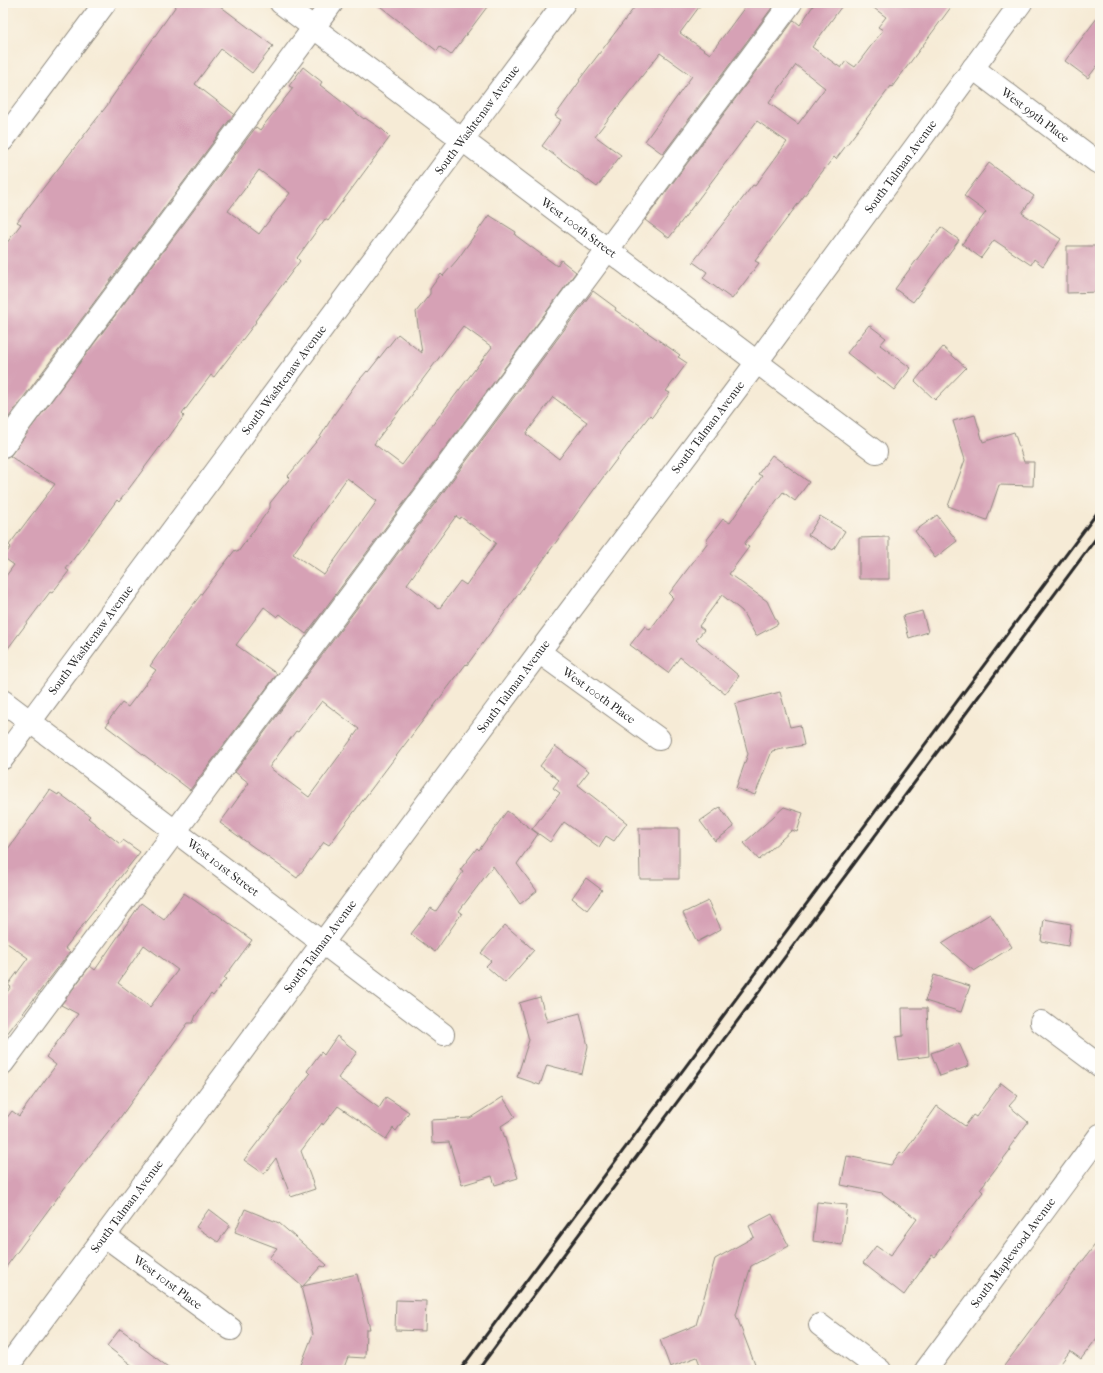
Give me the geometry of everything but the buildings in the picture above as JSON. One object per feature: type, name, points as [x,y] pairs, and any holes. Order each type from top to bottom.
[{"type":"street","points":[[3,140],[104,3]]},
{"type":"street","name":"West 100th Street","points":[[281,3],[876,452]]},
{"type":"street","points":[[3,446],[332,3]]},
{"type":"street","name":"South Washtenaw Avenue","points":[[3,758],[564,3]]},
{"type":"street","points":[[3,1063],[791,3]]},
{"type":"street","name":"South Talman Avenue","points":[[5,1370],[539,652],[757,362],[1022,3]]},
{"type":"street","name":"West 99th Place","points":[[973,68],[1097,162]]},
{"type":"street","name":"West 100th Place","points":[[539,652],[659,739]]},
{"type":"street","name":"West 101st Street","points":[[3,701],[443,1034]]},
{"type":"street","points":[[1041,1022],[1100,1066]]},
{"type":"street","name":"South Maplewood Avenue","points":[[926,1370],[1100,1135]]},
{"type":"street","name":"West 101st Place","points":[[105,1236],[231,1329]]},
{"type":"street","points":[[820,1325],[880,1370]]},
{"type":"railway","points":[[460,1370],[1100,509]]},
{"type":"railway","points":[[478,1370],[1100,533]]}]
